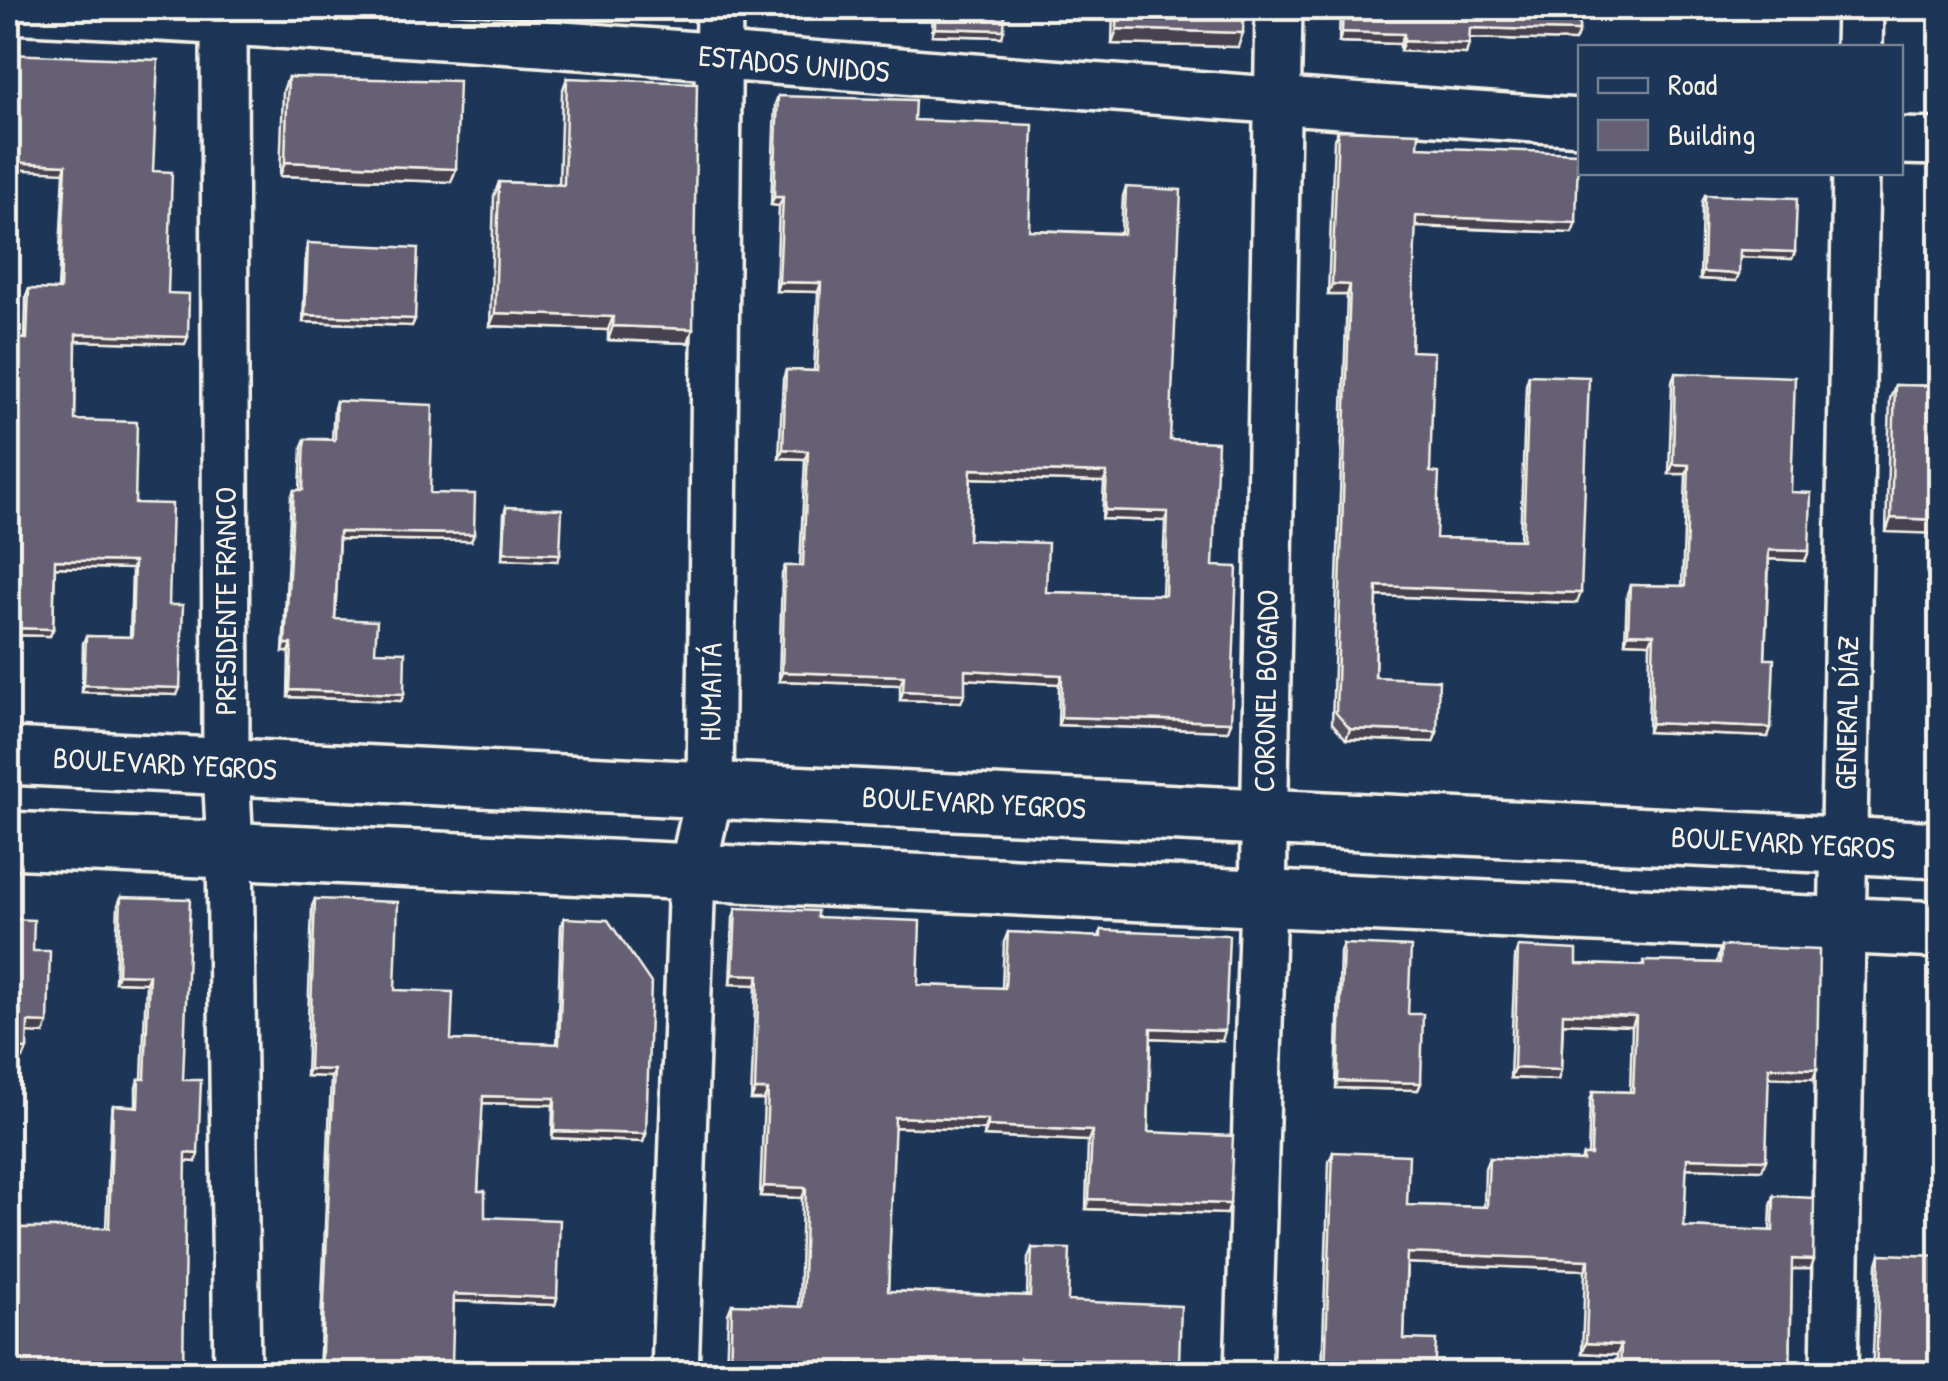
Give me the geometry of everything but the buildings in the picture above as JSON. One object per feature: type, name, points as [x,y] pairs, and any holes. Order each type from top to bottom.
[{"type":"main road","name":"BOULEVARD YEGROS","points":[[8,756],[1940,850]]},
{"type":"main road","points":[[8,840],[1940,930]]},
{"type":"street","name":"HUMAITÁ","points":[[674,1374],[692,872],[710,791],[718,8]]},
{"type":"street","name":"CORONEL BOGADO","points":[[1248,1374],[1264,899],[1279,8]]},
{"type":"street","points":[[1858,45],[1860,8]]},
{"type":"street","name":"ESTADOS UNIDOS","points":[[8,10],[224,14],[718,58],[1578,122]]},
{"type":"street","name":"PRESIDENTE FRANCO","points":[[224,14],[226,767],[237,1374]]},
{"type":"street","points":[[1903,141],[1940,142]]},
{"type":"street","name":"GENERAL DÍAZ","points":[[1834,1374],[1856,175]]}]
